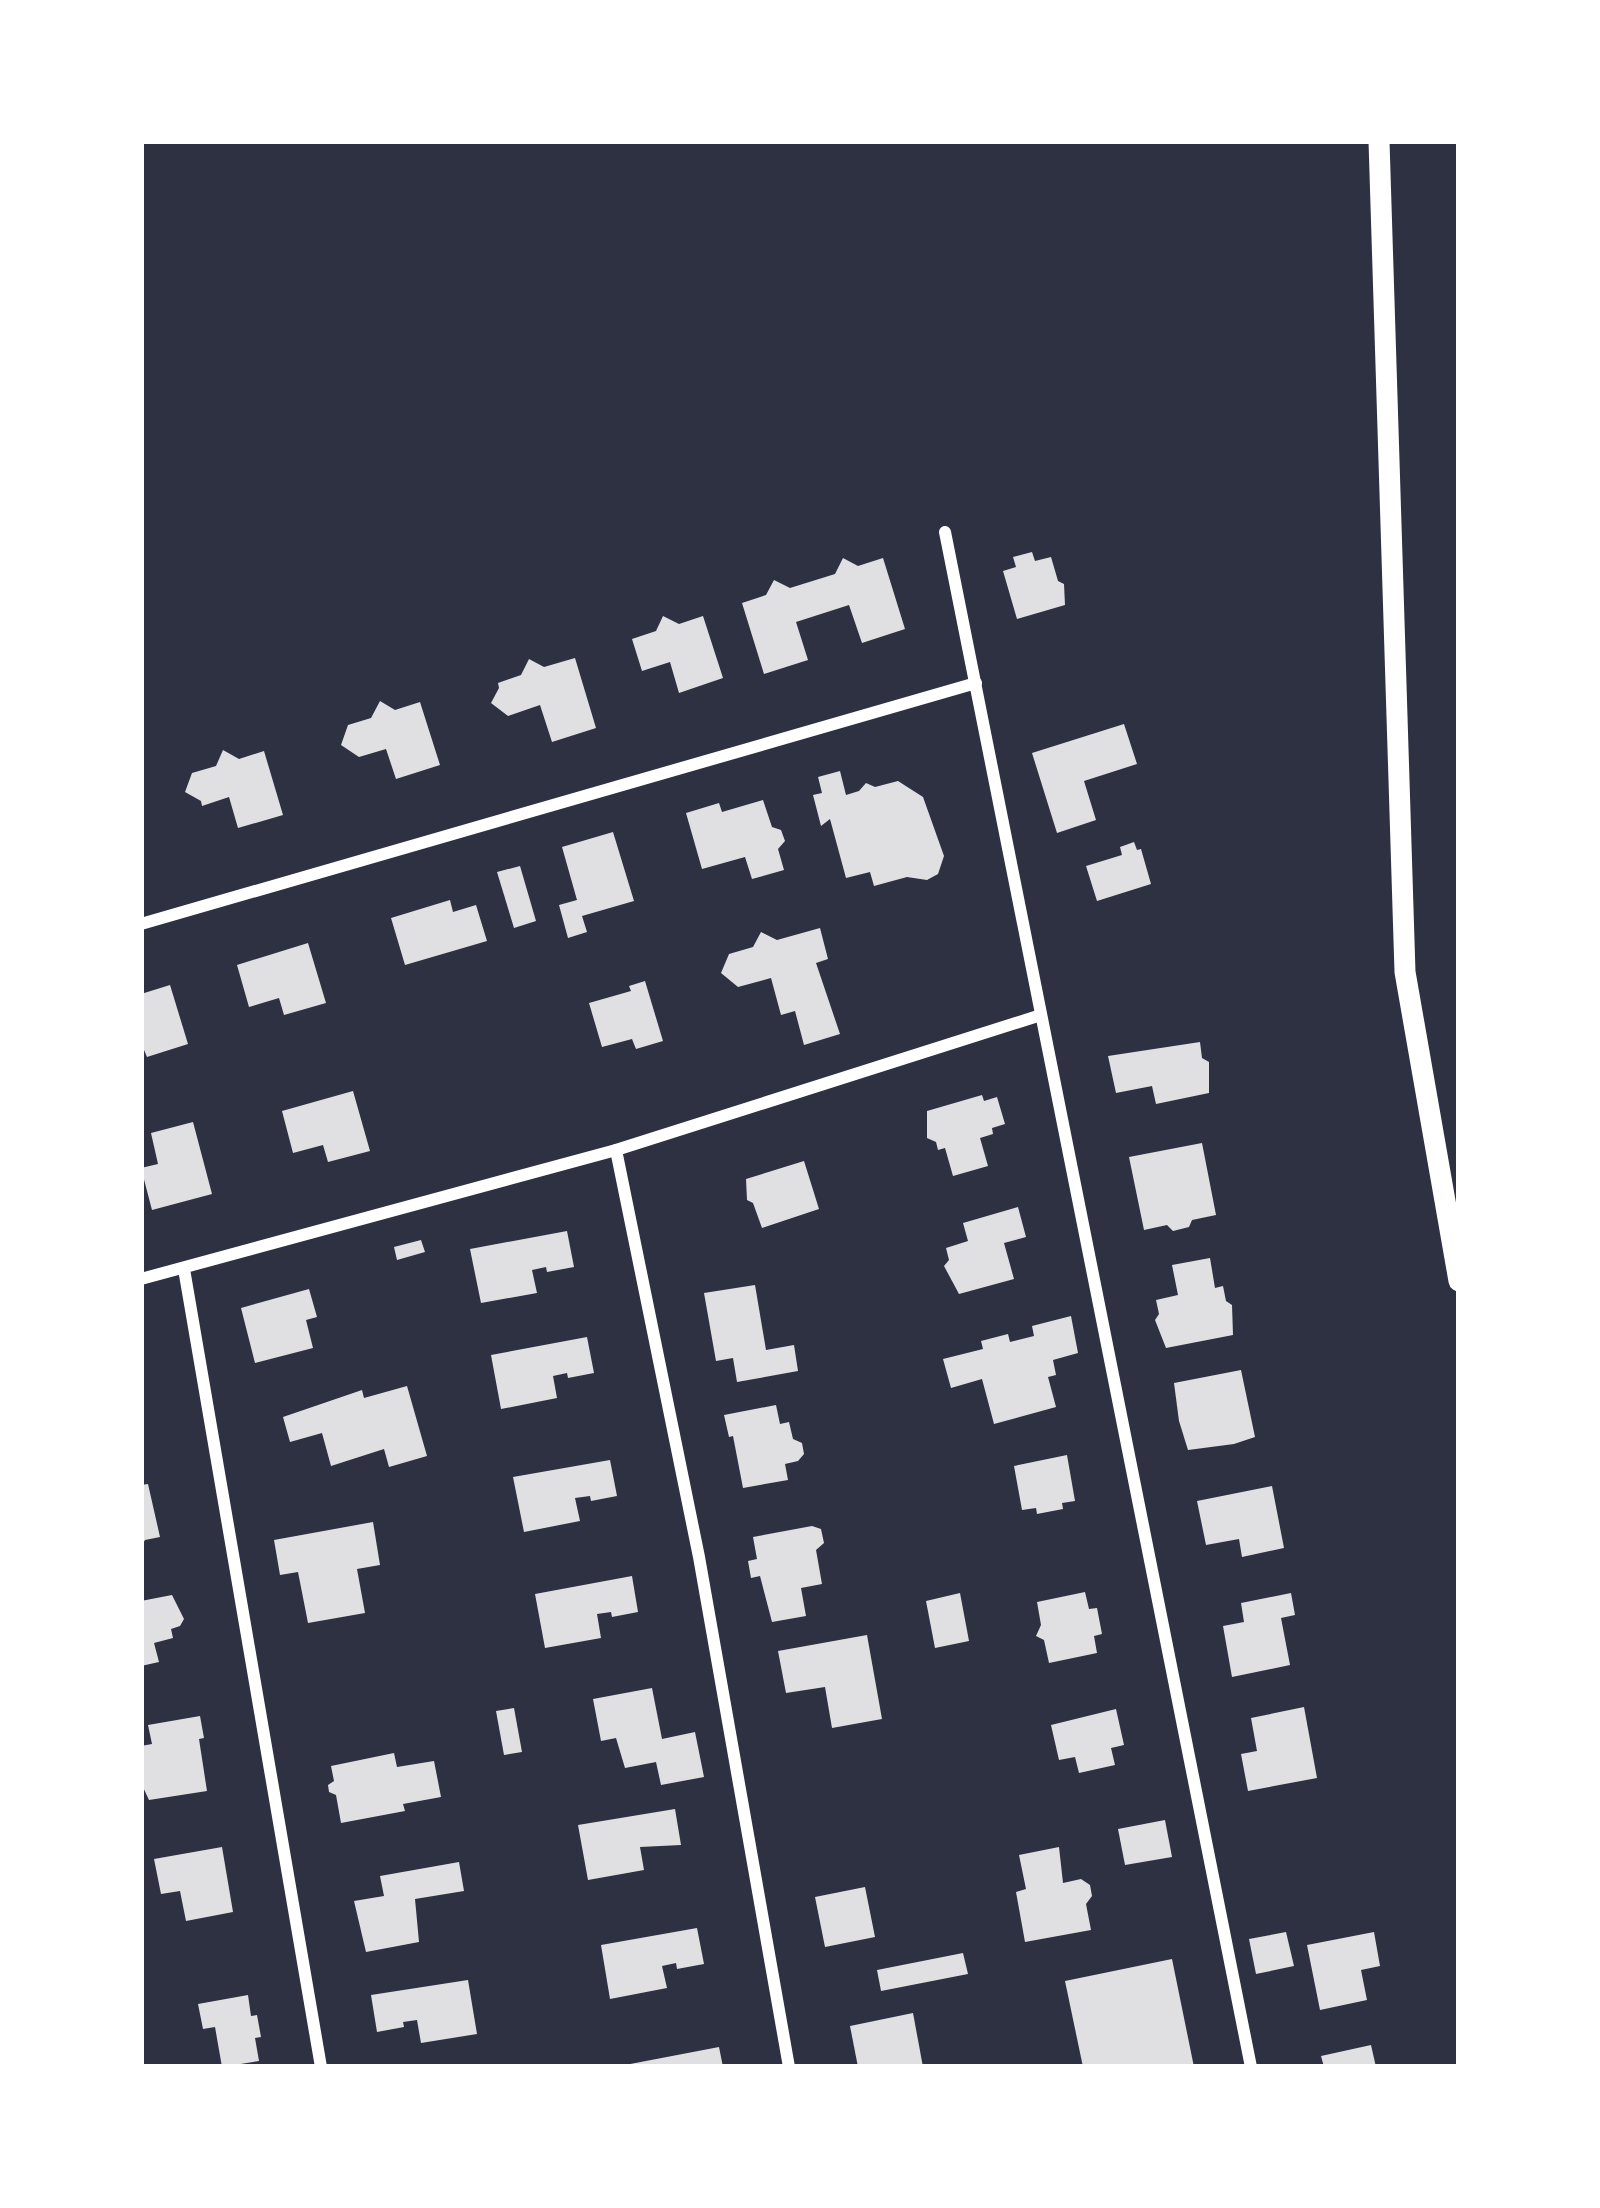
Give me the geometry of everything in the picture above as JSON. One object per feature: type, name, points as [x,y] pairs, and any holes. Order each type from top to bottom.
[{"type":"street","points":[[1379,141],[1405,973],[1459,1281]]},
{"type":"street","points":[[945,532],[1250,2067]]},
{"type":"street","points":[[141,924],[976,683]]},
{"type":"street","points":[[141,1279],[616,1150],[1041,1015]]},
{"type":"street","points":[[616,1150],[699,1557],[789,2067]]},
{"type":"street","points":[[184,1269],[321,2067]]},
{"type":"building","points":[[1032,552],[1035,561],[1051,557],[1058,581],[1064,584],[1065,605],[1017,619],[1003,571],[1016,567],[1013,557]]},
{"type":"building","points":[[843,558],[858,566],[883,558],[905,629],[862,643],[849,605],[796,622],[808,660],[764,674],[742,603],[766,595],[774,580],[790,588],[835,574]]},
{"type":"building","points":[[663,616],[679,624],[703,616],[723,678],[679,693],[670,662],[642,671],[632,639],[656,631]]},
{"type":"building","points":[[575,658],[596,728],[552,742],[540,705],[508,716],[491,703],[498,683],[521,675],[529,659],[544,667]]},
{"type":"building","points":[[380,701],[395,710],[420,702],[440,765],[396,779],[386,749],[359,757],[341,745],[348,725],[371,718]]},
{"type":"building","points":[[1124,724],[1137,764],[1084,781],[1096,820],[1057,833],[1032,753]]},
{"type":"building","points":[[223,750],[239,759],[264,751],[283,815],[238,828],[229,797],[202,806],[185,792],[192,773],[216,766]]},
{"type":"building","points":[[840,771],[846,795],[866,783],[875,787],[898,781],[923,797],[944,856],[938,874],[927,880],[907,877],[874,886],[870,872],[846,878],[830,819],[821,826],[813,795],[822,793],[818,777]]},
{"type":"building","points":[[763,800],[772,827],[781,830],[785,841],[778,849],[784,870],[752,879],[745,857],[702,869],[686,813],[719,803],[722,812]]},
{"type":"building","points":[[613,832],[634,901],[582,916],[587,932],[568,938],[559,905],[577,900],[562,847]]},
{"type":"building","points":[[1134,842],[1141,849],[1151,884],[1097,901],[1086,866],[1122,855],[1120,847]]},
{"type":"building","points":[[520,866],[536,921],[514,928],[497,872]]},
{"type":"building","points":[[450,900],[453,912],[476,905],[487,941],[405,965],[391,918]]},
{"type":"building","points":[[820,928],[828,959],[816,963],[840,1034],[804,1045],[795,1011],[781,1015],[771,978],[738,987],[721,973],[729,954],[753,947],[761,932],[777,940]]},
{"type":"building","points":[[308,943],[326,1003],[284,1015],[279,998],[249,1007],[237,965]]},
{"type":"building","points":[[645,981],[663,1041],[636,1049],[632,1039],[602,1047],[589,1003],[631,991],[629,986]]},
{"type":"building","points":[[170,985],[188,1044],[147,1057],[141,1043],[141,994]]},
{"type":"building","points":[[1200,1042],[1202,1058],[1209,1062],[1209,1093],[1156,1104],[1152,1086],[1116,1093],[1108,1056]]},
{"type":"building","points":[[353,1091],[370,1151],[328,1162],[323,1145],[293,1153],[282,1111]]},
{"type":"building","points":[[982,1095],[984,1101],[997,1097],[1005,1124],[980,1138],[988,1166],[953,1176],[945,1148],[938,1150],[936,1142],[927,1138],[927,1111]]},
{"type":"building","points":[[193,1122],[212,1194],[152,1210],[141,1168],[158,1164],[151,1133]]},
{"type":"building","points":[[1202,1143],[1216,1215],[1192,1220],[1189,1227],[1173,1231],[1167,1225],[1144,1230],[1129,1157]]},
{"type":"building","points":[[804,1161],[819,1209],[762,1228],[753,1203],[747,1200],[746,1179]]},
{"type":"building","points":[[1018,1207],[1026,1237],[1004,1243],[1014,1279],[959,1294],[944,1266],[949,1260],[946,1248],[968,1241],[963,1223]]},
{"type":"building","points":[[567,1231],[574,1267],[532,1270],[537,1293],[481,1303],[470,1249]]},
{"type":"building","points":[[421,1240],[425,1252],[397,1260],[394,1247]]},
{"type":"building","points":[[1210,1258],[1215,1288],[1223,1286],[1226,1301],[1232,1305],[1233,1335],[1166,1348],[1155,1320],[1159,1314],[1156,1300],[1178,1295],[1172,1265]]},
{"type":"building","points":[[755,1285],[766,1350],[794,1345],[798,1371],[737,1382],[733,1358],[716,1361],[704,1293]]},
{"type":"building","points":[[309,1289],[317,1317],[306,1320],[313,1348],[255,1363],[241,1308]]},
{"type":"building","points":[[1071,1316],[1078,1353],[1053,1360],[1056,1375],[1048,1377],[1056,1407],[994,1424],[982,1379],[951,1388],[943,1359],[983,1349],[981,1341],[1008,1334],[1010,1342],[1034,1336],[1032,1326]]},
{"type":"building","points":[[587,1337],[594,1373],[553,1376],[557,1398],[501,1409],[491,1355]]},
{"type":"building","points":[[1241,1370],[1255,1437],[1188,1450],[1174,1383]]},
{"type":"building","points":[[407,1386],[427,1456],[389,1467],[384,1449],[331,1466],[322,1433],[290,1442],[283,1417],[362,1390],[364,1398]]},
{"type":"building","points":[[776,1405],[780,1424],[789,1422],[804,1454],[785,1464],[788,1480],[743,1488],[724,1415]]},
{"type":"building","points":[[1067,1455],[1075,1501],[1062,1503],[1063,1509],[1037,1514],[1036,1508],[1022,1510],[1014,1466]]},
{"type":"building","points":[[610,1460],[617,1496],[591,1501],[590,1496],[575,1498],[580,1521],[524,1532],[513,1477]]},
{"type":"building","points":[[148,1484],[160,1537],[145,1540],[141,1547],[141,1485]]},
{"type":"building","points":[[1272,1486],[1284,1548],[1242,1557],[1239,1539],[1206,1545],[1197,1501]]},
{"type":"building","points":[[373,1522],[380,1565],[357,1569],[365,1613],[308,1623],[298,1572],[280,1575],[274,1540]]},
{"type":"building","points":[[812,1526],[821,1529],[824,1543],[816,1550],[822,1584],[801,1588],[806,1616],[772,1622],[760,1576],[751,1578],[748,1561],[757,1559],[753,1537]]},
{"type":"building","points":[[632,1576],[638,1612],[612,1617],[611,1612],[597,1614],[601,1638],[545,1648],[535,1594]]},
{"type":"building","points":[[1085,1592],[1089,1609],[1097,1608],[1102,1634],[1094,1636],[1097,1653],[1049,1663],[1044,1640],[1036,1636],[1041,1625],[1037,1602]]},
{"type":"building","points":[[960,1593],[969,1641],[935,1648],[926,1601]]},
{"type":"building","points":[[1291,1593],[1295,1615],[1281,1618],[1290,1665],[1232,1677],[1223,1626],[1244,1622],[1241,1603]]},
{"type":"building","points":[[172,1595],[184,1619],[171,1629],[173,1638],[154,1643],[159,1662],[141,1666],[141,1601]]},
{"type":"building","points":[[867,1635],[882,1719],[832,1728],[825,1687],[786,1693],[778,1651]]},
{"type":"building","points":[[652,1688],[662,1739],[695,1732],[704,1777],[661,1785],[656,1762],[625,1768],[616,1738],[601,1741],[593,1699]]},
{"type":"building","points":[[1304,1707],[1317,1778],[1248,1791],[1241,1754],[1257,1751],[1251,1718]]},
{"type":"building","points":[[514,1708],[522,1752],[504,1755],[496,1711]]},
{"type":"building","points":[[1116,1709],[1124,1745],[1111,1748],[1115,1765],[1079,1773],[1075,1757],[1059,1760],[1051,1725]]},
{"type":"building","points":[[200,1716],[207,1791],[149,1800],[141,1783],[141,1746],[152,1744],[148,1725]]},
{"type":"building","points":[[394,1753],[397,1767],[434,1761],[441,1797],[403,1804],[405,1811],[341,1823],[336,1795],[329,1792],[328,1785],[334,1781],[331,1766]]},
{"type":"building","points":[[675,1809],[681,1845],[640,1847],[644,1870],[588,1880],[578,1825]]},
{"type":"building","points":[[1165,1820],[1172,1857],[1125,1865],[1118,1829]]},
{"type":"building","points":[[222,1847],[233,1912],[186,1921],[180,1891],[161,1894],[154,1859]]},
{"type":"building","points":[[1059,1847],[1063,1883],[1081,1879],[1090,1885],[1092,1896],[1086,1904],[1091,1930],[1025,1942],[1016,1892],[1026,1889],[1019,1855]]},
{"type":"building","points":[[459,1862],[464,1891],[415,1899],[419,1942],[366,1952],[354,1901],[384,1896],[380,1876]]},
{"type":"building","points":[[865,1887],[875,1937],[825,1947],[815,1897]]},
{"type":"building","points":[[697,1928],[704,1964],[677,1969],[676,1963],[662,1966],[667,1988],[610,1999],[601,1945]]},
{"type":"building","points":[[1286,1932],[1294,1966],[1256,1974],[1249,1939]]},
{"type":"building","points":[[1374,1932],[1380,1966],[1361,1970],[1367,2000],[1320,2010],[1307,1945]]},
{"type":"building","points":[[963,1953],[968,1974],[881,1991],[877,1970]]},
{"type":"building","points":[[1172,1959],[1194,2067],[1083,2067],[1065,1981]]},
{"type":"building","points":[[468,1980],[477,2034],[421,2043],[417,2020],[377,2032],[371,1995]]},
{"type":"building","points":[[248,1995],[261,2037],[255,2038],[259,2061],[222,2067],[215,2027],[203,2029],[198,2004]]},
{"type":"building","points":[[913,2013],[923,2067],[858,2067],[850,2026]]},
{"type":"building","points":[[1371,2045],[1376,2067],[1324,2067],[1321,2056]]},
{"type":"building","points":[[719,2047],[723,2067],[625,2067],[625,2065]]}]
